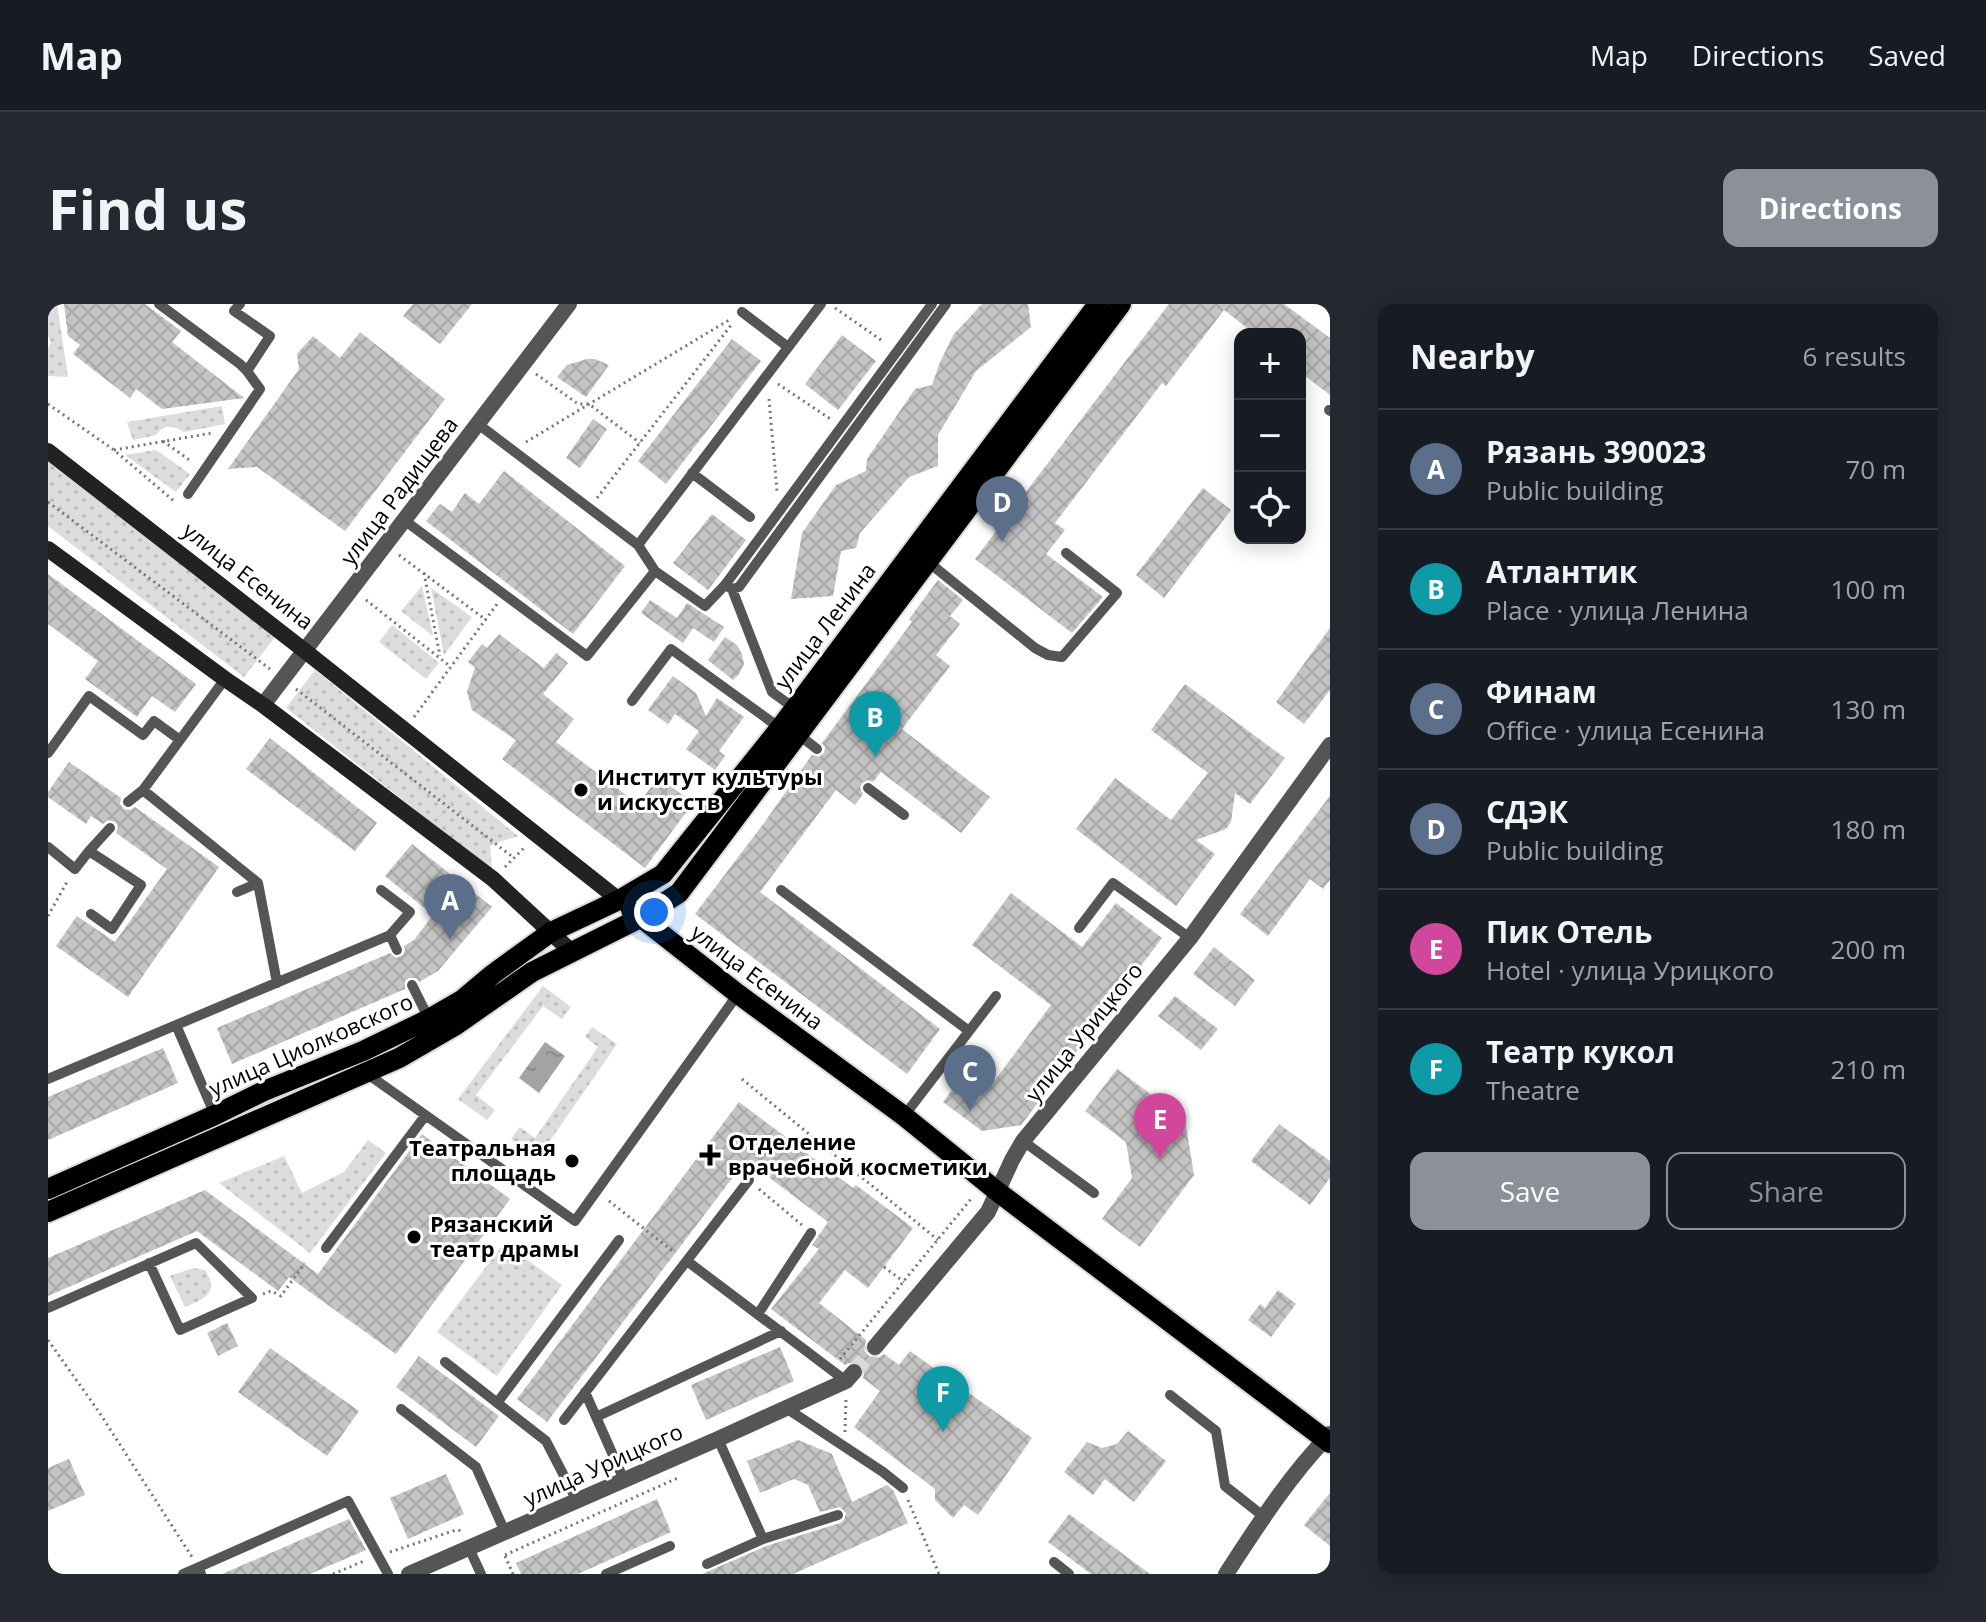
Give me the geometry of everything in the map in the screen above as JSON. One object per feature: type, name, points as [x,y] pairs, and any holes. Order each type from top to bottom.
[{"type":"main road","name":"улица Ленина","points":[[640,918],[679,893],[790,731],[794,708],[1098,304]]},
{"type":"main road","name":"улица Ленина","points":[[551,932],[619,900],[663,874],[790,731],[927,561],[1121,304]]},
{"type":"main road","name":"улица Есенина","points":[[48,451],[619,900],[732,1001],[904,1116],[998,1192],[1328,1439]]},
{"type":"main road","points":[[48,549],[263,705],[493,879],[572,952]]},
{"type":"main road","name":"улица Циолковского","points":[[48,1212],[399,1058],[456,1025],[532,972],[640,918]]},
{"type":"main road","name":"улица Циолковского","points":[[48,1189],[429,1019],[462,1000],[551,932]]},
{"type":"street","name":"улица Радищева","points":[[263,705],[569,304]]},
{"type":"street","name":"улица Урицкого","points":[[875,1347],[988,1212],[1023,1141],[1190,938],[1330,745]]},
{"type":"street","name":"улица Урицкого","points":[[409,1574],[718,1439],[850,1376]]},
{"type":"street","points":[[1226,1574],[1301,1465],[1328,1439]]},
{"type":"lane","points":[[159,304],[240,364],[260,389],[188,494]]},
{"type":"lane","points":[[240,304],[234,311],[270,336],[247,371]]},
{"type":"lane","points":[[638,545],[821,304]]},
{"type":"lane","points":[[478,424],[638,545],[655,571],[705,606],[728,587],[779,511],[932,304]]},
{"type":"lane","points":[[728,587],[739,587],[946,304]]},
{"type":"lane","points":[[742,312],[788,347]]},
{"type":"lane","points":[[692,473],[750,517]]},
{"type":"lane","points":[[404,520],[587,656],[655,571]]},
{"type":"lane","points":[[927,561],[1035,648],[1048,655],[1062,657],[1117,593],[1066,553]]},
{"type":"lane","points":[[728,587],[772,692],[794,708]]},
{"type":"lane","points":[[632,701],[671,649],[817,749]]},
{"type":"lane","points":[[128,802],[143,790],[225,679]]},
{"type":"lane","points":[[48,753],[89,696],[143,735],[154,721],[180,740]]},
{"type":"lane","points":[[868,788],[904,815]]},
{"type":"lane","points":[[143,790],[258,883],[277,983]]},
{"type":"lane","points":[[48,847],[75,869],[110,828]]},
{"type":"lane","points":[[89,851],[141,885],[112,929],[91,914]]},
{"type":"lane","points":[[237,892],[258,883]]},
{"type":"lane","points":[[1079,928],[1113,883],[1190,938]]},
{"type":"lane","points":[[48,1079],[390,935],[410,912],[381,890]]},
{"type":"lane","points":[[781,890],[969,1031]]},
{"type":"lane","points":[[390,935],[397,950]]},
{"type":"lane","points":[[412,985],[429,1019]]},
{"type":"lane","points":[[904,1116],[996,996]]},
{"type":"lane","points":[[366,1073],[575,1221],[732,1001]]},
{"type":"lane","points":[[176,1025],[215,1115]]},
{"type":"lane","points":[[326,1248],[425,1116]]},
{"type":"lane","points":[[1023,1141],[1094,1193]]},
{"type":"lane","points":[[564,1420],[749,1180]]},
{"type":"lane","points":[[758,1314],[811,1233]]},
{"type":"lane","points":[[497,1403],[619,1240]]},
{"type":"lane","points":[[48,1308],[149,1263],[196,1243],[252,1298],[180,1330],[149,1263]]},
{"type":"lane","points":[[687,1261],[781,1331],[850,1376]]},
{"type":"lane","points":[[596,1417],[781,1331]]},
{"type":"lane","points":[[445,1362],[546,1441],[577,1501]]},
{"type":"lane","points":[[585,1392],[624,1480]]},
{"type":"lane","points":[[1170,1395],[1216,1431],[1225,1486],[1263,1516]]},
{"type":"lane","points":[[786,1408],[903,1488]]},
{"type":"lane","points":[[401,1409],[476,1467],[501,1534]]},
{"type":"lane","points":[[718,1439],[763,1539]]},
{"type":"lane","points":[[183,1574],[200,1571],[348,1501],[388,1574]]},
{"type":"lane","points":[[707,1564],[763,1539],[838,1515]]},
{"type":"lane","points":[[606,1574],[670,1546]]},
{"type":"lane","points":[[469,1548],[481,1574]]},
{"type":"lane","points":[[1054,1562],[1069,1574]]},
{"type":"path","points":[[829,304],[897,351]]},
{"type":"path","points":[[513,450],[742,312]]},
{"type":"path","points":[[589,508],[742,312]]},
{"type":"path","points":[[523,365],[578,404],[589,404],[640,443]]},
{"type":"path","points":[[766,376],[842,426]]},
{"type":"path","points":[[766,376],[779,511]]},
{"type":"path","points":[[48,404],[114,450],[180,506],[188,494]]},
{"type":"path","points":[[114,450],[232,430]]},
{"type":"path","points":[[163,441],[204,471]]},
{"type":"path","points":[[48,502],[259,661]]},
{"type":"path","points":[[386,545],[486,620]]},
{"type":"path","points":[[424,573],[440,658]]},
{"type":"path","points":[[352,589],[451,667]]},
{"type":"path","points":[[405,730],[504,595]]},
{"type":"path","points":[[299,691],[514,858]]},
{"type":"path","points":[[48,916],[75,869]]},
{"type":"path","points":[[742,1079],[938,1240]]},
{"type":"path","points":[[749,1180],[811,1233]]},
{"type":"path","points":[[596,1191],[687,1261]]},
{"type":"path","points":[[252,1298],[271,1291],[281,1296],[305,1263]]},
{"type":"path","points":[[884,1267],[904,1282]]},
{"type":"path","points":[[48,1340],[99,1412],[200,1571]]},
{"type":"path","points":[[845,1448],[850,1376]]},
{"type":"path","points":[[505,1555],[684,1474]]},
{"type":"path","points":[[903,1488],[939,1574]]},
{"type":"path","points":[[333,1574],[456,1530],[501,1534],[513,1574]]},
{"type":"shaded area","points":[[48,304],[57,304],[68,377],[48,376],[48,348],[51,342],[48,335]]},
{"type":"shaded area","points":[[222,406],[225,424],[184,432],[169,427],[156,435],[133,440],[127,422]]},
{"type":"shaded area","points":[[156,450],[190,474],[176,492],[125,455]]},
{"type":"shaded area","points":[[48,460],[276,636],[244,677],[48,526]]},
{"type":"shaded area","points":[[422,586],[433,635],[433,636],[401,611]]},
{"type":"shaded area","points":[[431,588],[472,617],[444,655]]},
{"type":"shaded area","points":[[392,625],[439,663],[426,679],[379,642]]},
{"type":"shaded area","points":[[315,670],[518,836],[490,845],[492,870],[286,708]]},
{"type":"shaded area","points":[[543,986],[571,1007],[562,1019],[543,1006],[476,1095],[495,1110],[487,1120],[458,1099]]},
{"type":"shaded area","points":[[592,1027],[617,1044],[538,1158],[511,1139],[520,1127],[535,1138],[598,1047],[585,1037]]},
{"type":"shaded area","points":[[368,1140],[386,1153],[310,1253],[219,1183],[284,1156],[302,1193],[344,1172]]},
{"type":"shaded area","points":[[504,1243],[562,1285],[497,1376],[437,1332]]},
{"type":"shaded area","points":[[193,1268],[205,1270],[211,1289],[204,1298],[185,1307],[170,1276]]},
{"type":"water","points":[[545,1042],[565,1056],[539,1093],[519,1078]]},
{"type":"building","points":[[64,304],[145,304],[181,331],[172,342],[244,398],[162,409],[136,389],[130,398],[73,354],[80,345],[68,336]]},
{"type":"building","points":[[413,304],[472,304],[440,344],[403,316]]},
{"type":"building","points":[[982,304],[1028,304],[1031,327],[976,371],[938,435],[938,466],[909,477],[860,533],[856,548],[841,551],[833,596],[791,599],[802,533],[836,485],[866,471],[867,459],[915,389],[932,385],[954,334]]},
{"type":"building","points":[[1169,304],[1284,304],[1330,338],[1330,395],[1306,377],[1306,328],[1247,328],[1224,310],[1166,386],[1162,383],[1055,523],[1065,530],[1046,554],[1103,597],[1072,633],[975,559]]},
{"type":"building","points":[[360,332],[445,399],[345,531],[257,467],[228,469],[299,369],[297,354],[313,336],[340,358]]},
{"type":"building","points":[[842,335],[876,361],[838,410],[805,384]]},
{"type":"building","points":[[732,339],[761,361],[666,484],[638,461]]},
{"type":"building","points":[[587,359],[609,365],[586,397],[557,377],[567,365]]},
{"type":"building","points":[[593,419],[607,429],[580,468],[566,458]]},
{"type":"building","points":[[504,471],[625,566],[573,634],[426,521],[440,504],[452,512],[465,493],[479,504]]},
{"type":"building","points":[[1203,488],[1231,510],[1164,598],[1136,575]]},
{"type":"building","points":[[712,514],[746,540],[708,590],[673,563]]},
{"type":"building","points":[[48,574],[196,684],[175,712],[152,696],[137,717],[85,679],[98,661],[48,624]]},
{"type":"building","points":[[938,580],[963,600],[950,616],[960,624],[936,655],[950,666],[902,729],[990,797],[961,833],[881,772],[873,782],[868,780],[862,783],[860,788],[863,794],[855,805],[836,790],[760,892],[940,1029],[907,1074],[695,914],[812,755],[819,757],[824,753],[822,743],[912,622],[909,619]]},
{"type":"building","points":[[650,600],[677,618],[687,603],[724,627],[714,642],[693,628],[683,643],[641,613]]},
{"type":"building","points":[[1330,628],[1330,690],[1304,724],[1276,702]]},
{"type":"building","name":"Институт культуры и искусств","points":[[499,634],[544,668],[556,653],[568,663],[543,694],[574,719],[556,742],[638,804],[659,777],[693,803],[645,868],[502,759],[516,740],[472,710],[467,692],[475,667],[468,662],[482,644],[487,648]]},
{"type":"building","points":[[725,637],[737,645],[744,664],[733,680],[708,660]]},
{"type":"building","points":[[673,676],[696,693],[706,716],[717,698],[744,717],[719,751],[725,756],[715,770],[686,749],[699,731],[675,714],[668,724],[648,710]]},
{"type":"building","points":[[1185,684],[1285,758],[1250,804],[1235,793],[1231,822],[1226,829],[1196,840],[1215,854],[1176,906],[1076,829],[1115,778],[1171,820],[1208,773],[1151,730]]},
{"type":"building","points":[[270,738],[377,823],[355,851],[246,769]]},
{"type":"building","points":[[69,762],[121,798],[120,804],[124,809],[135,807],[219,867],[128,997],[56,946],[77,916],[115,942],[167,869],[116,833],[118,826],[115,822],[108,820],[103,824],[91,816],[86,824],[48,797],[48,792]]},
{"type":"building","points":[[1330,796],[1330,880],[1323,889],[1310,879],[1268,936],[1240,914]]},
{"type":"building","points":[[412,844],[492,907],[438,971],[419,982],[416,978],[409,978],[405,981],[405,989],[232,1064],[217,1028],[390,953],[396,958],[403,955],[404,946],[414,940],[433,915],[385,876]]},
{"type":"building","points":[[1011,893],[1082,947],[1116,903],[1162,938],[1021,1125],[982,1131],[943,1102],[972,1063],[995,1080],[1051,1005],[972,945]]},
{"type":"building","points":[[1214,947],[1255,980],[1235,1006],[1193,974]]},
{"type":"building","points":[[1175,996],[1218,1029],[1201,1050],[1158,1016]]},
{"type":"building","points":[[163,1048],[178,1083],[48,1140],[48,1097]]},
{"type":"building","points":[[1117,1069],[1185,1120],[1194,1175],[1140,1247],[1102,1219],[1132,1178],[1126,1142],[1085,1111]]},
{"type":"building","points":[[739,1102],[853,1188],[856,1185],[913,1228],[868,1288],[845,1270],[819,1303],[866,1340],[864,1350],[869,1356],[878,1358],[884,1354],[899,1365],[910,1351],[1032,1438],[978,1515],[964,1505],[953,1518],[935,1500],[935,1489],[854,1427],[880,1391],[863,1378],[865,1369],[862,1364],[855,1361],[845,1365],[771,1309],[819,1249],[812,1245],[828,1222],[746,1160],[547,1422],[517,1399]]},
{"type":"building","points":[[1279,1124],[1330,1161],[1330,1178],[1310,1205],[1251,1161]]},
{"type":"building","name":"Рязанский театр драмы","points":[[422,1134],[510,1199],[396,1354],[289,1277],[278,1291],[197,1231],[48,1296],[48,1258],[205,1190],[318,1274]]},
{"type":"building","points":[[1278,1290],[1296,1304],[1271,1337],[1248,1320],[1260,1304],[1265,1308]]},
{"type":"building","points":[[227,1323],[238,1346],[218,1356],[207,1333]]},
{"type":"building","points":[[780,1347],[794,1381],[706,1420],[691,1385]]},
{"type":"building","points":[[270,1348],[359,1411],[327,1456],[238,1392]]},
{"type":"building","points":[[419,1356],[499,1416],[476,1447],[396,1387]]},
{"type":"building","points":[[1128,1431],[1166,1461],[1134,1502],[1105,1479],[1093,1495],[1064,1472],[1087,1442],[1102,1448],[1117,1444]]},
{"type":"building","points":[[798,1440],[832,1454],[852,1502],[887,1485],[893,1490],[908,1523],[793,1574],[702,1574],[766,1546],[844,1520],[846,1513],[840,1507],[820,1512],[808,1485],[794,1479],[760,1493],[747,1461]]},
{"type":"building","points":[[69,1459],[85,1495],[48,1511],[48,1468]]},
{"type":"building","points":[[446,1474],[464,1514],[408,1539],[390,1498]]},
{"type":"building","points":[[1330,1493],[1330,1546],[1304,1525]]},
{"type":"building","points":[[657,1499],[671,1532],[578,1574],[521,1574],[516,1563]]},
{"type":"building","points":[[1069,1514],[1150,1574],[1091,1574],[1048,1542]]},
{"type":"building","points":[[349,1519],[366,1550],[310,1574],[222,1574]]},
{"type":"tunnel","points":[[854,1372],[875,1347]]},
{"type":"place","name":"СДЭК","points":[[1002,542]]},
{"type":"place","name":"Атлантик","points":[[875,757]]},
{"type":"place","name":"Институт культуры и искусств","points":[[581,790]]},
{"type":"place","name":"Рязань 390023","points":[[450,940]]},
{"type":"place","name":"Финам","points":[[970,1111]]},
{"type":"place","name":"Отделение врачебной косметики","points":[[710,1155]]},
{"type":"place","name":"Пик Отель","points":[[1160,1159]]},
{"type":"place","name":"Театральная площадь","points":[[572,1161]]},
{"type":"place","name":"Рязанский театр драмы","points":[[414,1237]]},
{"type":"place","name":"Театр кукол","points":[[943,1432]]}]
